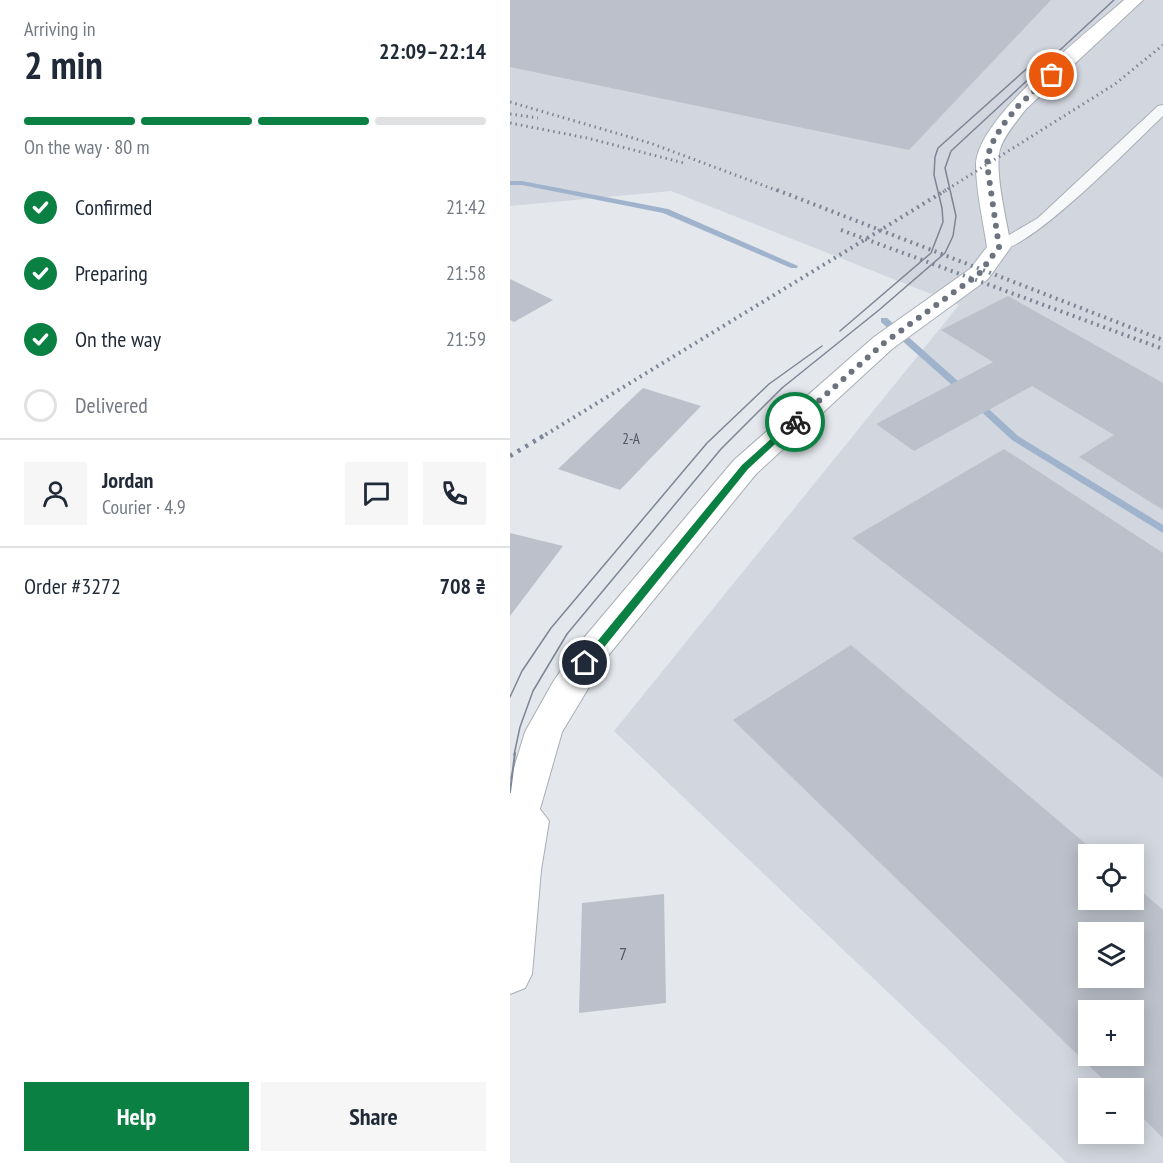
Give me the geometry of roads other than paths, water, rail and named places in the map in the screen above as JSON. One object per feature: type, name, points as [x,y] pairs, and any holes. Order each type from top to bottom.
[{"type":"street","points":[[510,974],[514,862],[544,732],[566,692],[595,648],[745,467],[884,343],[979,274],[999,247],[987,164],[990,147],[1002,126],[1019,105],[1134,0]]},
{"type":"lane","points":[[999,247],[1043,221],[1163,109]]},
{"type":"waterway","points":[[510,183],[522,183],[665,211],[794,266]]},
{"type":"waterway","points":[[884,320],[964,391]]},
{"type":"waterway","points":[[976,402],[1015,438],[1163,530]]},
{"type":"tram line","points":[[514,755],[520,727],[533,691],[567,634],[721,449],[782,388],[879,310],[945,253],[953,236],[956,216],[945,168],[951,151],[1114,0]]},
{"type":"tram line","points":[[840,331],[931,253],[943,222],[934,175],[938,148],[1033,63]]},
{"type":"tram line","points":[[510,697],[522,671],[551,628],[707,443],[769,384],[822,346]]},
{"type":"tram line","points":[[510,792],[515,753]]},
{"type":"railway","points":[[943,192],[1115,84],[1163,45]]},
{"type":"railway","points":[[510,102],[650,143],[781,192]]},
{"type":"railway","points":[[510,114],[538,118]]},
{"type":"railway","points":[[510,123],[587,138],[684,163]]},
{"type":"railway","points":[[777,190],[880,230]]},
{"type":"railway","points":[[880,230],[946,190]]},
{"type":"railway","points":[[841,230],[866,239]]},
{"type":"railway","points":[[866,239],[880,230]]},
{"type":"railway","points":[[880,230],[1163,340]]},
{"type":"railway","points":[[540,438],[866,239]]},
{"type":"railway","points":[[866,239],[1163,349]]},
{"type":"railway","points":[[510,456],[543,436]]}]
